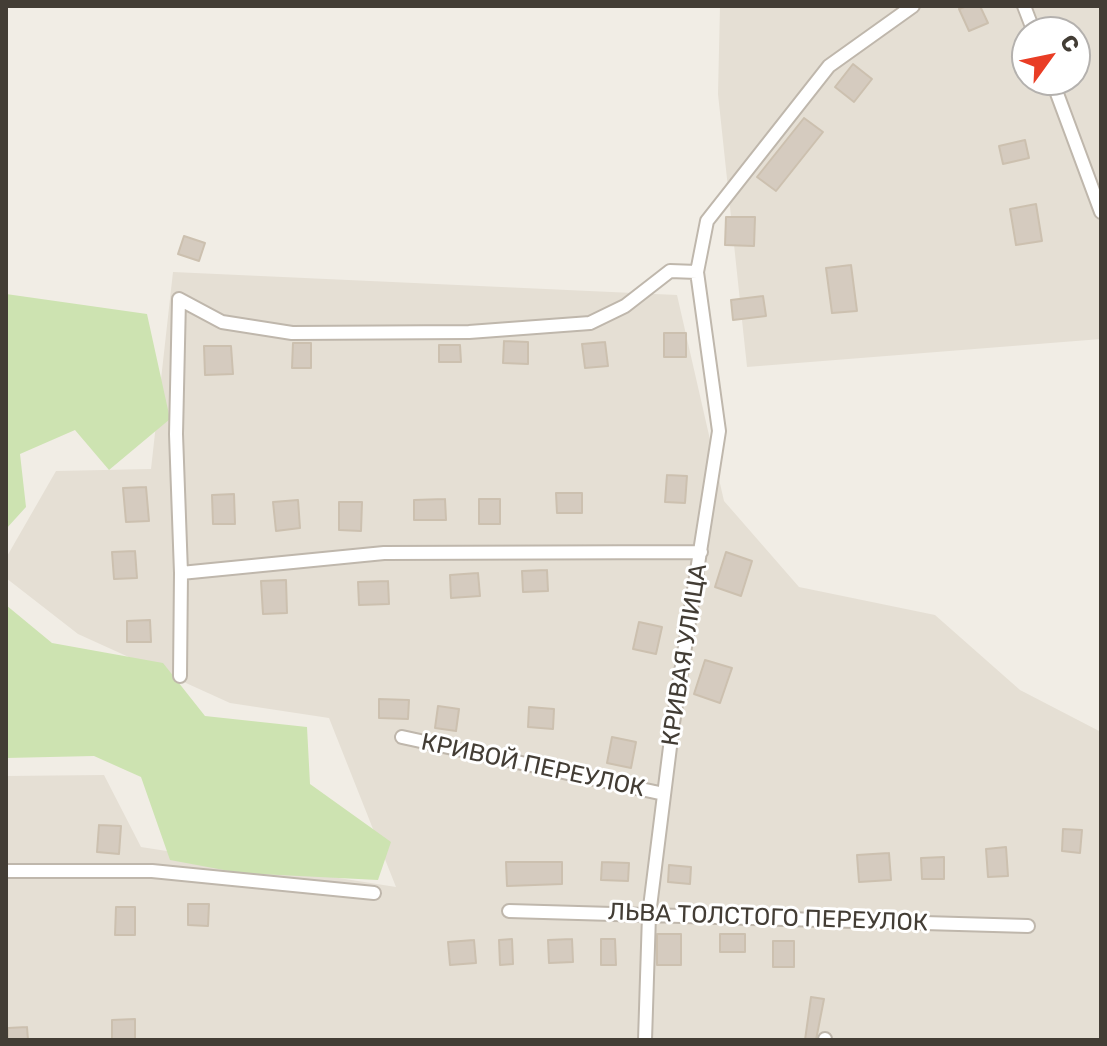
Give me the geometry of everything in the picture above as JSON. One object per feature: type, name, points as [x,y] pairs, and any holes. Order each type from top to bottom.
[{"type":"street","name":"КРИВАЯ УЛИЦА","points":[[645,1040],[649,915],[664,794],[719,431],[697,272],[707,221],[763,145],[829,66],[913,6]]},
{"type":"street","points":[[1058,96],[1101,212]]},
{"type":"street","points":[[180,676],[181,573],[176,434],[179,299],[222,322],[292,333],[469,332],[590,323],[625,306],[670,271],[697,272]]},
{"type":"street","points":[[181,573],[384,553],[701,552]]},
{"type":"street","name":"КРИВОЙ ПЕРЕУЛОК","points":[[402,737],[664,794]]},
{"type":"street","points":[[6,871],[152,871],[374,893]]},
{"type":"street","name":"ЛЬВА ТОЛСТОГО ПЕРЕУЛОК","points":[[509,911],[1028,926]]},
{"type":"shaded area","points":[[720,6],[1101,6],[1101,339],[747,367],[718,94]]},
{"type":"shaded area","points":[[173,272],[677,295],[724,501],[799,587],[935,615],[1020,690],[1101,732],[1101,1040],[6,1040],[6,776],[104,775],[141,847],[396,887],[329,718],[230,703],[78,634],[6,578],[6,558],[56,471],[151,469]]},
{"type":"green space","points":[[6,294],[147,314],[170,419],[109,470],[75,430],[20,454],[26,507],[6,529]]},
{"type":"green space","points":[[6,605],[52,643],[163,663],[205,716],[307,727],[310,784],[391,842],[378,880],[240,873],[170,860],[141,777],[94,756],[6,758]]},
{"type":"building","points":[[980,6],[988,23],[969,31],[959,9]]},
{"type":"building","points":[[853,64],[872,79],[854,102],[835,87]]},
{"type":"building","points":[[804,118],[823,132],[776,191],[757,177]]},
{"type":"building","points":[[1025,140],[1029,158],[1003,164],[999,146]]},
{"type":"building","points":[[1036,204],[1042,241],[1016,245],[1010,209]]},
{"type":"building","points":[[726,217],[755,217],[754,246],[725,245]]},
{"type":"building","points":[[184,236],[205,243],[199,261],[178,254]]},
{"type":"building","points":[[851,265],[857,311],[832,313],[826,268]]},
{"type":"building","points":[[763,296],[766,316],[733,320],[731,300]]},
{"type":"building","points":[[664,333],[686,333],[686,357],[664,357]]},
{"type":"building","points":[[504,341],[528,342],[528,364],[503,363]]},
{"type":"building","points":[[605,342],[608,366],[585,368],[582,344]]},
{"type":"building","points":[[293,343],[311,343],[311,368],[292,368]]},
{"type":"building","points":[[439,345],[460,345],[461,362],[439,362]]},
{"type":"building","points":[[204,346],[231,346],[233,374],[205,375]]},
{"type":"building","points":[[667,475],[687,476],[685,503],[665,502]]},
{"type":"building","points":[[146,487],[149,521],[126,522],[123,488]]},
{"type":"building","points":[[556,493],[582,493],[582,513],[557,513]]},
{"type":"building","points":[[234,494],[235,524],[213,524],[212,495]]},
{"type":"building","points":[[445,499],[446,520],[414,520],[414,500]]},
{"type":"building","points":[[479,499],[500,499],[500,524],[479,524]]},
{"type":"building","points":[[298,500],[300,528],[276,531],[273,502]]},
{"type":"building","points":[[339,502],[362,502],[361,531],[339,530]]},
{"type":"building","points":[[135,551],[137,578],[114,579],[112,552]]},
{"type":"building","points":[[726,552],[752,561],[741,596],[715,587]]},
{"type":"building","points":[[547,570],[548,591],[523,592],[522,571]]},
{"type":"building","points":[[478,573],[480,596],[451,598],[450,575]]},
{"type":"building","points":[[286,580],[287,613],[263,614],[261,581]]},
{"type":"building","points":[[388,581],[389,604],[359,605],[358,582]]},
{"type":"building","points":[[150,620],[151,642],[127,642],[127,621]]},
{"type":"building","points":[[639,622],[662,627],[656,654],[633,649]]},
{"type":"building","points":[[705,660],[732,668],[720,703],[694,694]]},
{"type":"building","points":[[379,699],[409,700],[408,719],[379,718]]},
{"type":"building","points":[[438,706],[459,709],[456,731],[435,728]]},
{"type":"building","points":[[529,707],[554,709],[553,729],[528,727]]},
{"type":"building","points":[[612,737],[636,742],[631,768],[607,763]]},
{"type":"building","points":[[99,825],[121,826],[119,854],[97,852]]},
{"type":"building","points":[[1063,829],[1082,830],[1080,853],[1062,851]]},
{"type":"building","points":[[1006,847],[1008,876],[988,877],[986,849]]},
{"type":"building","points":[[889,853],[891,880],[859,882],[857,855]]},
{"type":"building","points":[[944,857],[944,879],[922,879],[921,858]]},
{"type":"building","points":[[506,862],[562,862],[562,884],[507,886]]},
{"type":"building","points":[[602,862],[629,863],[628,881],[601,880]]},
{"type":"building","points":[[669,865],[691,867],[690,884],[668,882]]},
{"type":"building","points":[[188,904],[209,904],[208,926],[188,925]]},
{"type":"building","points":[[116,907],[135,907],[135,935],[115,935]]},
{"type":"building","points":[[657,934],[681,934],[681,965],[657,965]]},
{"type":"building","points":[[720,934],[745,934],[745,952],[720,952]]},
{"type":"building","points":[[512,939],[513,964],[500,965],[499,940]]},
{"type":"building","points":[[572,939],[573,962],[549,963],[548,940]]},
{"type":"building","points":[[601,939],[615,939],[616,965],[601,965]]},
{"type":"building","points":[[474,940],[476,963],[450,965],[448,942]]},
{"type":"building","points":[[773,941],[794,941],[794,967],[773,967]]},
{"type":"building","points":[[811,997],[824,999],[816,1040],[805,1040]]},
{"type":"building","points":[[135,1019],[135,1040],[112,1040],[112,1020]]},
{"type":"building","points":[[27,1027],[28,1040],[8,1040],[8,1028]]}]
